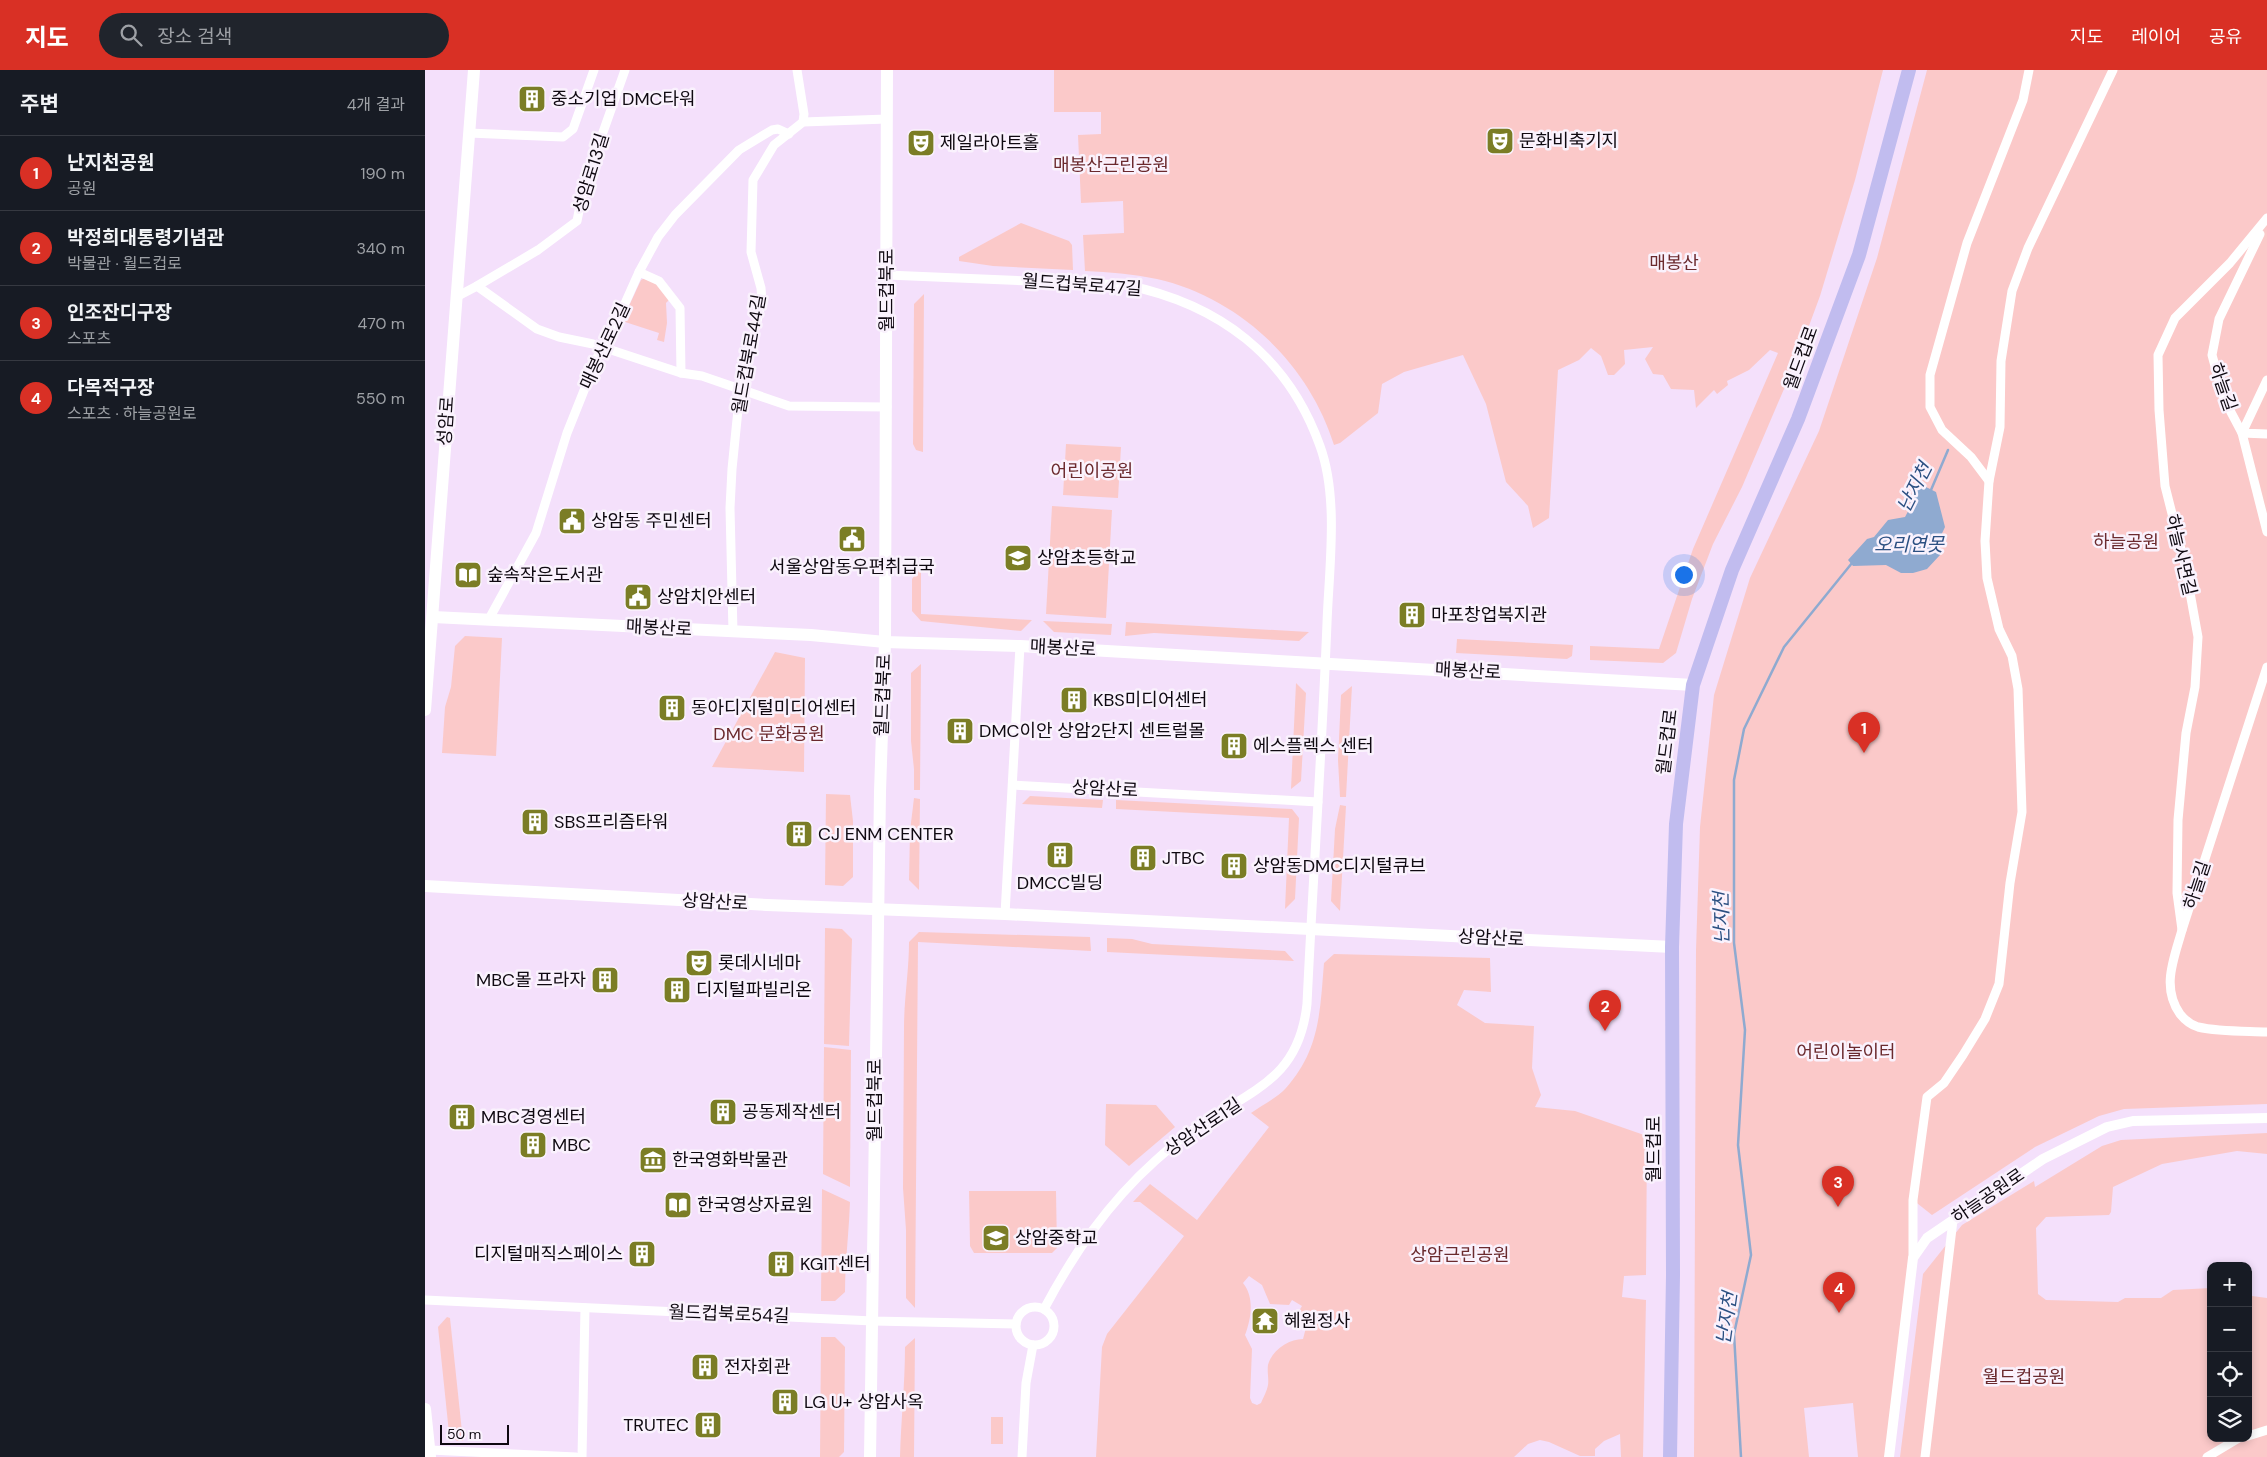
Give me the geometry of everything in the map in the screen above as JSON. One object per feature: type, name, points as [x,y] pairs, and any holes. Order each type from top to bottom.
[{"type":"main road","name":"성암로","points":[[425,710],[446,412],[474,70]]},
{"type":"main road","name":"월드컵북로","points":[[870,1457],[880,784],[885,642],[887,70]]},
{"type":"main road","name":"월드컵로","points":[[1670,1457],[1673,1275],[1671,947],[1676,824],[1693,685],[1732,570],[1799,419],[1859,255],[1909,70]]},
{"type":"main road","name":"매봉산로","points":[[433,617],[733,632],[885,642],[1019,646],[1325,662],[1693,685]]},
{"type":"main road","name":"상암산로","points":[[425,886],[1671,947]]},
{"type":"main road","points":[[425,1408],[430,1454]]},
{"type":"street","points":[[469,133],[563,137],[573,129],[594,70]]},
{"type":"street","name":"성암로13길","points":[[457,296],[538,250],[577,220],[584,186],[625,70]]},
{"type":"street","points":[[797,70],[805,114],[803,122],[887,119]]},
{"type":"street","points":[[1989,481],[1971,457],[1942,430],[1930,408],[1929,375],[1967,243],[2023,100],[2029,70]]},
{"type":"street","points":[[1913,1258],[1913,1200],[1927,1097],[1944,1083],[1963,1056],[1985,1019],[1999,984],[2021,812],[2018,689],[2012,656],[1999,629],[1987,578],[1985,541],[1989,481],[2000,427],[2001,361],[2012,291],[2028,248],[2113,70]]},
{"type":"street","name":"월드컵북로44길","points":[[733,632],[730,508],[740,390],[761,301],[761,288],[751,252],[753,180],[775,145],[803,122]]},
{"type":"street","name":"매봉산로2길","points":[[489,620],[536,533],[567,433],[601,348],[609,339],[639,272],[658,237],[675,215],[739,150],[772,130],[778,129],[789,134]]},
{"type":"street","name":"하늘길","points":[[2267,219],[2219,319],[2212,355],[2224,399],[2242,433],[2267,532]]},
{"type":"street","name":"하늘사면길","points":[[2182,930],[2177,893],[2178,820],[2186,733],[2195,686],[2198,638],[2185,565],[2165,486],[2159,410],[2158,355],[2175,318],[2226,268],[2267,219]]},
{"type":"street","points":[[639,272],[659,281],[680,308],[681,373]]},
{"type":"street","name":"월드컵북로47길","points":[[887,275],[1126,285],[1155,291],[1208,312],[1249,341],[1282,375],[1298,398],[1321,448],[1327,475],[1330,545],[1325,662]]},
{"type":"street","points":[[477,286],[537,329],[559,337],[593,344],[681,373],[702,376],[789,406],[887,407]]},
{"type":"street","points":[[2267,380],[2242,433],[2267,434]]},
{"type":"street","points":[[1005,914],[1019,646]]},
{"type":"street","points":[[1310,929],[1325,662]]},
{"type":"street","name":"하늘길","points":[[2267,667],[2182,930],[2171,966],[2169,987],[2172,1003],[2184,1019],[2197,1027],[2267,1032]]},
{"type":"street","name":"상암산로","points":[[1013,785],[1317,802]]},
{"type":"street","name":"상암산로1길","points":[[1044,1309],[1077,1250],[1099,1220],[1132,1184],[1181,1139],[1268,1083],[1293,1055],[1305,1022],[1310,929]]},
{"type":"street","name":"하늘공원로","points":[[1889,1457],[1913,1258],[1927,1238],[2043,1159],[2107,1128],[2133,1121],[2267,1118]]},
{"type":"street","points":[[1925,1457],[1953,1220]]},
{"type":"street","name":"월드컵북로54길","points":[[425,1300],[873,1320]]},
{"type":"street","points":[[1032,1307],[1044,1309],[1053,1319],[1053,1332],[1045,1342],[1033,1344],[1020,1338],[1016,1324],[1021,1313],[1032,1307]]},
{"type":"street","points":[[582,1457],[585,1308]]},
{"type":"street","points":[[873,1320],[1016,1324]]},
{"type":"street","points":[[1022,1457],[1026,1383],[1033,1344]]},
{"type":"street","points":[[2252,1435],[2267,1430]]},
{"type":"street","points":[[2207,1457],[2232,1442]]},
{"type":"street","points":[[430,1454],[576,1457]]},
{"type":"green space","points":[[1054,70],[1883,70],[1855,180],[1820,296],[1796,361],[1742,487],[1713,544],[1692,599],[1676,653],[1663,663],[1590,660],[1590,646],[1659,649],[1693,549],[1778,353],[1770,350],[1749,370],[1727,381],[1728,385],[1717,394],[1714,390],[1696,408],[1694,390],[1671,389],[1663,375],[1653,374],[1645,359],[1653,347],[1624,350],[1625,364],[1614,375],[1608,375],[1601,356],[1591,348],[1579,360],[1558,370],[1549,518],[1533,528],[1528,506],[1506,482],[1486,404],[1463,355],[1404,372],[1382,384],[1378,413],[1340,443],[1334,445],[1323,415],[1289,362],[1267,339],[1243,319],[1216,302],[1187,288],[1157,279],[1121,273],[1085,271],[1083,235],[1124,233],[1123,201],[1081,203],[1078,135],[1101,134],[1101,112],[1054,112]]},
{"type":"green space","points":[[1927,70],[2267,70],[2267,1104],[2124,1109],[2099,1116],[2035,1147],[1932,1215],[1913,1200],[1913,1258],[1889,1457],[1858,1457],[1853,1403],[1804,1408],[1809,1457],[1694,1457],[1696,950],[1700,827],[1714,695],[1750,578],[1819,431],[1877,258]]},
{"type":"green space","points":[[1021,223],[1069,241],[1072,245],[1073,270],[993,266],[959,261],[959,257]]},
{"type":"green space","points":[[645,278],[657,283],[670,299],[666,303],[667,323],[664,342],[657,340],[659,333],[622,321],[641,280]]},
{"type":"green space","points":[[924,294],[923,452],[916,450],[913,444],[914,304]]},
{"type":"green space","name":"어린이공원","points":[[1066,444],[1121,447],[1118,498],[1063,495]]},
{"type":"green space","points":[[1052,506],[1112,510],[1106,618],[1046,614]]},
{"type":"green space","points":[[921,567],[921,614],[1032,620],[1021,631],[921,621],[912,611],[912,579]]},
{"type":"green space","points":[[1043,621],[1112,624],[1111,635],[1054,632]]},
{"type":"green space","points":[[1126,622],[1309,632],[1299,641],[1154,633],[1125,636]]},
{"type":"green space","points":[[465,636],[502,638],[496,756],[442,753],[445,707],[451,687],[455,646]]},
{"type":"green space","points":[[1457,639],[1573,645],[1572,656],[1567,659],[1456,653]]},
{"type":"green space","name":"DMC 문화공원","points":[[775,652],[805,658],[804,772],[712,767]]},
{"type":"green space","points":[[921,664],[920,790],[914,790],[911,741],[911,673]]},
{"type":"green space","points":[[1296,683],[1306,693],[1301,781],[1291,789]]},
{"type":"green space","points":[[1352,686],[1346,797],[1340,797],[1338,760],[1341,695]]},
{"type":"green space","points":[[826,794],[850,795],[853,821],[853,877],[843,886],[825,885]]},
{"type":"green space","points":[[1030,796],[1103,800],[1102,808],[1022,804]]},
{"type":"green space","points":[[914,798],[920,799],[919,890],[909,880],[910,831]]},
{"type":"green space","points":[[1116,800],[1292,809],[1299,818],[1295,899],[1285,909],[1289,818],[1116,809]]},
{"type":"green space","points":[[1340,805],[1346,806],[1340,911],[1331,901],[1335,829]]},
{"type":"green space","points":[[825,928],[842,929],[852,939],[849,1046],[824,1044]]},
{"type":"green space","points":[[919,932],[1090,937],[1091,951],[918,942],[915,1308],[906,1298],[906,1230],[903,1188],[904,1028],[909,942]]},
{"type":"green space","points":[[1107,938],[1132,939],[1152,944],[1285,951],[1294,961],[1107,952]]},
{"type":"green space","name":"상암근린공원","points":[[1334,954],[1490,958],[1491,992],[1464,990],[1457,1005],[1485,1023],[1534,1026],[1532,1068],[1541,1095],[1535,1107],[1575,1111],[1647,1136],[1646,1275],[1624,1276],[1622,1297],[1646,1300],[1643,1457],[1621,1457],[1620,1434],[1604,1441],[1595,1449],[1595,1456],[1580,1456],[1540,1440],[1528,1444],[1514,1457],[1096,1457],[1102,1347],[1107,1334],[1184,1236],[1140,1202],[1133,1202],[1150,1184],[1197,1220],[1269,1127],[1251,1113],[1282,1092],[1297,1074],[1306,1059],[1312,1044],[1319,1014],[1324,963]],"holes":[[[1249,1276],[1262,1285],[1270,1304],[1289,1305],[1292,1300],[1302,1306],[1296,1316],[1308,1320],[1303,1339],[1287,1343],[1273,1355],[1268,1365],[1267,1387],[1261,1403],[1257,1405],[1252,1403],[1250,1398],[1252,1349],[1245,1335],[1251,1309],[1249,1295],[1243,1283]]]},
{"type":"green space","points":[[824,1047],[851,1050],[850,1187],[823,1174]]},
{"type":"green space","points":[[1106,1104],[1156,1105],[1175,1127],[1129,1166],[1105,1145]]},
{"type":"green space","name":"월드컵공원","points":[[2267,1133],[2267,1154],[2237,1151],[2162,1164],[2113,1187],[2111,1212],[2109,1215],[2046,1217],[2036,1228],[2038,1294],[2046,1300],[2118,1302],[2125,1298],[2161,1298],[2173,1290],[2207,1288],[2207,1442],[2252,1442],[2252,1296],[2267,1298],[2267,1457],[1900,1457],[1923,1274],[1962,1225],[2034,1181],[2035,1187],[2102,1146],[2121,1140]]},
{"type":"green space","points":[[822,1189],[850,1202],[845,1292],[835,1301],[821,1301]]},
{"type":"green space","points":[[969,1191],[1056,1191],[1057,1248],[1052,1253],[974,1253],[970,1246]]},
{"type":"green space","points":[[447,1317],[450,1318],[463,1441],[457,1441],[449,1433],[438,1327]]},
{"type":"green space","points":[[821,1337],[835,1337],[845,1347],[844,1452],[839,1457],[820,1457]]},
{"type":"green space","points":[[915,1338],[914,1457],[900,1457],[905,1347]]},
{"type":"green space","points":[[991,1417],[1003,1417],[1003,1444],[991,1444]]},
{"type":"water","name":"오리연못","points":[[1926,487],[1936,492],[1945,527],[1937,544],[1940,555],[1927,569],[1913,573],[1901,573],[1886,565],[1853,566],[1848,560],[1867,539],[1874,537],[1888,520],[1905,517],[1912,504],[1907,500],[1917,488]]},
{"type":"waterway","name":"난지천","points":[[1931,490],[1948,450]]},
{"type":"waterway","name":"난지천","points":[[1741,1457],[1734,1334],[1751,1255],[1738,1145],[1745,1030],[1734,943],[1734,780],[1744,729],[1784,647],[1852,563]]},
{"type":"place","name":"중소기업 DMC타워","points":[[532,99]]},
{"type":"place","name":"문화비축기지","points":[[1500,141]]},
{"type":"place","name":"제일라아트홀","points":[[921,143]]},
{"type":"place","name":"상암동 주민센터","points":[[572,521]]},
{"type":"place","name":"서울상암동우편취급국","points":[[852,539]]},
{"type":"place","name":"상암초등학교","points":[[1018,558]]},
{"type":"place","name":"숲속작은도서관","points":[[468,575]]},
{"type":"place","name":"상암치안센터","points":[[638,597]]},
{"type":"place","name":"마포창업복지관","points":[[1412,615]]},
{"type":"place","name":"KBS미디어센터","points":[[1074,700]]},
{"type":"place","name":"동아디지털미디어센터","points":[[672,708]]},
{"type":"place","name":"DMC이안 상암2단지 센트럴몰","points":[[960,731]]},
{"type":"place","name":"에스플렉스 센터","points":[[1234,746]]},
{"type":"place","name":"난지천공원","points":[[1864,753]]},
{"type":"place","name":"SBS프리즘타워","points":[[535,822]]},
{"type":"place","name":"CJ ENM CENTER","points":[[799,834]]},
{"type":"place","name":"DMCC빌딩","points":[[1060,855]]},
{"type":"place","name":"JTBC","points":[[1143,858]]},
{"type":"place","name":"상암동DMC디지털큐브","points":[[1234,866]]},
{"type":"place","name":"롯데시네마","points":[[699,963]]},
{"type":"place","name":"MBC몰 프라자","points":[[605,980]]},
{"type":"place","name":"디지털파빌리온","points":[[677,990]]},
{"type":"place","name":"박정희대통령기념관","points":[[1605,1031]]},
{"type":"place","name":"공동제작센터","points":[[723,1112]]},
{"type":"place","name":"MBC경영센터","points":[[462,1117]]},
{"type":"place","name":"MBC","points":[[533,1145]]},
{"type":"place","name":"한국영화박물관","points":[[653,1160]]},
{"type":"place","name":"한국영상자료원","points":[[678,1205]]},
{"type":"place","name":"인조잔디구장","points":[[1838,1207]]},
{"type":"place","name":"상암중학교","points":[[996,1238]]},
{"type":"place","name":"디지털매직스페이스","points":[[642,1254]]},
{"type":"place","name":"KGIT센터","points":[[781,1264]]},
{"type":"place","name":"다목적구장","points":[[1839,1313]]},
{"type":"place","name":"혜원정사","points":[[1265,1321]]},
{"type":"place","name":"전자회관","points":[[705,1367]]},
{"type":"place","name":"LG U+ 상암사옥","points":[[785,1402]]},
{"type":"place","name":"TRUTEC","points":[[708,1425]]},
{"type":"park label","name":"매봉산근린공원","points":[[1111,165]]},
{"type":"park label","name":"매봉산","points":[[1674,263]]},
{"type":"park label","name":"하늘공원","points":[[2126,542]]},
{"type":"park label","name":"어린이놀이터","points":[[1846,1052]]}]
